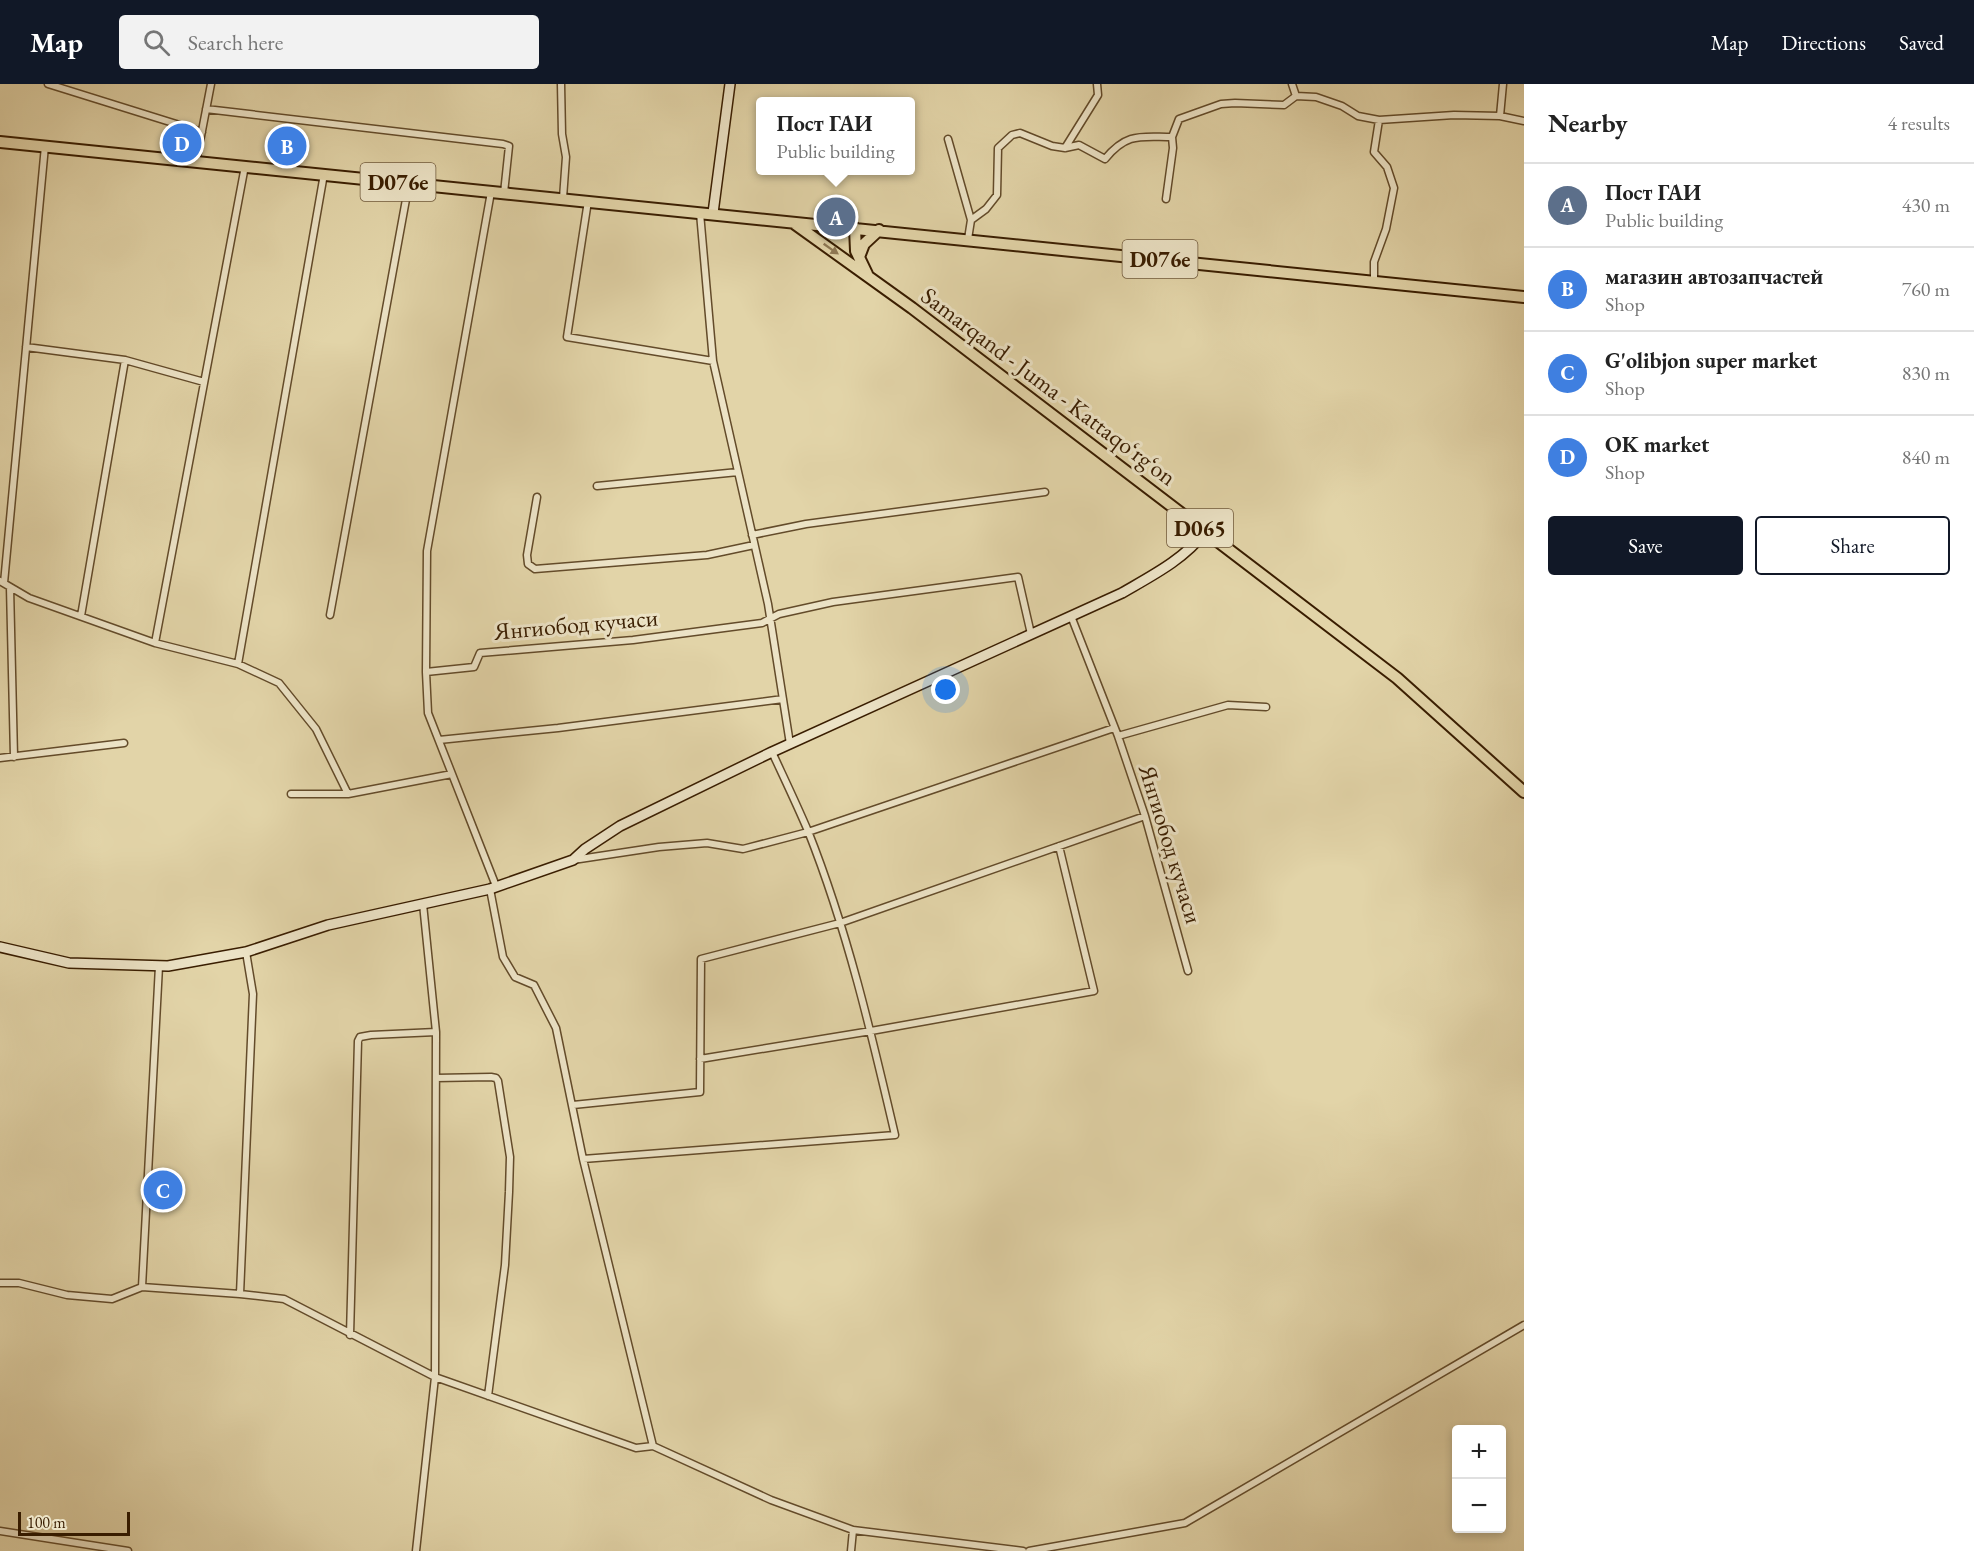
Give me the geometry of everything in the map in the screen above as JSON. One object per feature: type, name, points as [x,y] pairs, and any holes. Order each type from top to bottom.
[{"type":"main road","name":"D076e","points":[[0,142],[1524,297]]},
{"type":"main road","name":"Samarqand - Juma - Kattaqo‘rg‘on","points":[[795,224],[867,274],[1397,678],[1524,792]]},
{"type":"main road","name":"D065","points":[[855,228],[855,243],[867,274]]},
{"type":"main road","points":[[859,257],[864,244],[879,230]]},
{"type":"street","points":[[48,84],[202,132]]},
{"type":"street","points":[[196,162],[211,84]]},
{"type":"street","points":[[561,84],[562,134],[566,157],[563,198]]},
{"type":"street","points":[[713,213],[730,84]]},
{"type":"street","points":[[1065,148],[1098,95],[1097,84]]},
{"type":"street","points":[[1293,84],[1296,96]]},
{"type":"street","points":[[1500,116],[1503,84]]},
{"type":"street","points":[[1166,199],[1173,148],[1172,137],[1179,119],[1221,104],[1235,102],[1284,105],[1296,96],[1316,97],[1342,106],[1358,116],[1379,120],[1454,115],[1500,116],[1524,121]]},
{"type":"street","points":[[206,109],[503,144],[509,147],[504,193]]},
{"type":"street","points":[[1374,282],[1374,262],[1386,229],[1394,188],[1387,167],[1374,152],[1379,120]]},
{"type":"street","points":[[971,220],[986,209],[997,195],[998,148],[1012,135],[1020,133],[1052,146],[1065,148],[1078,146],[1105,159],[1114,148],[1132,137],[1172,137]]},
{"type":"street","points":[[948,139],[971,220],[968,239]]},
{"type":"street","points":[[14,757],[5,584],[45,147]]},
{"type":"street","points":[[155,643],[245,166]]},
{"type":"street","points":[[238,664],[324,174]]},
{"type":"street","points":[[330,615],[409,183]]},
{"type":"street","points":[[491,191],[427,551],[428,713],[493,888],[503,957],[515,976],[534,985],[556,1028],[584,1160],[653,1446]]},
{"type":"street","points":[[588,201],[567,337],[713,361]]},
{"type":"street","points":[[700,212],[713,361],[770,618],[790,744]]},
{"type":"street","points":[[26,347],[125,360],[204,382]]},
{"type":"street","points":[[81,616],[125,360]]},
{"type":"street","points":[[597,486],[738,471]]},
{"type":"street","points":[[752,535],[806,524],[1045,492]]},
{"type":"street","points":[[537,498],[527,555],[528,564],[535,569],[707,555],[754,545]]},
{"type":"street","points":[[573,860],[585,849],[620,826],[772,752],[1122,592],[1169,566],[1194,546],[1205,532]]},
{"type":"street","name":"Янгиобод кучаси","points":[[426,672],[474,667],[480,653],[633,640],[762,623],[779,614],[833,602],[1018,577],[1031,634]]},
{"type":"street","points":[[5,584],[29,598],[155,643],[238,664],[279,682],[316,729],[348,794]]},
{"type":"street","name":"Янгиобод кучаси","points":[[1071,616],[1118,736],[1145,816],[1188,971]]},
{"type":"street","points":[[439,740],[783,699]]},
{"type":"street","points":[[1118,736],[1228,705],[1266,707]]},
{"type":"street","points":[[0,946],[69,963],[159,966],[246,951],[328,925],[493,888],[573,860],[659,847],[707,843],[743,849],[808,832],[1114,728]]},
{"type":"street","points":[[0,758],[124,743]]},
{"type":"street","points":[[584,1160],[895,1135],[871,1031],[840,923],[808,832],[772,752]]},
{"type":"street","points":[[291,794],[348,794],[452,774]]},
{"type":"street","points":[[573,1106],[700,1092],[701,958],[840,923],[1145,816]]},
{"type":"street","points":[[700,1059],[1094,991],[1059,846]]},
{"type":"street","points":[[416,1551],[435,1377],[436,1032],[423,904]]},
{"type":"street","points":[[240,1294],[253,994],[246,951]]},
{"type":"street","points":[[142,1287],[159,966]]},
{"type":"street","points":[[350,1335],[358,1041],[360,1037],[370,1035],[436,1032]]},
{"type":"street","points":[[436,1078],[491,1077],[498,1081],[510,1157],[505,1265],[488,1396]]},
{"type":"street","points":[[0,1283],[19,1283],[67,1295],[112,1299],[142,1287],[284,1299],[435,1377],[636,1448],[653,1446],[771,1500],[853,1530],[1023,1551]]},
{"type":"street","points":[[1029,1551],[1185,1523],[1524,1325]]},
{"type":"street","points":[[851,1551],[853,1530]]},
{"type":"street","points":[[0,1531],[128,1551]]},
{"type":"place","name":"OK market","points":[[182,143]]},
{"type":"place","name":"магазин автозапчастей","points":[[287,146]]},
{"type":"place","name":"Пост ГАИ","points":[[836,217]]},
{"type":"place","name":"G'olibjon super market","points":[[163,1190]]}]
